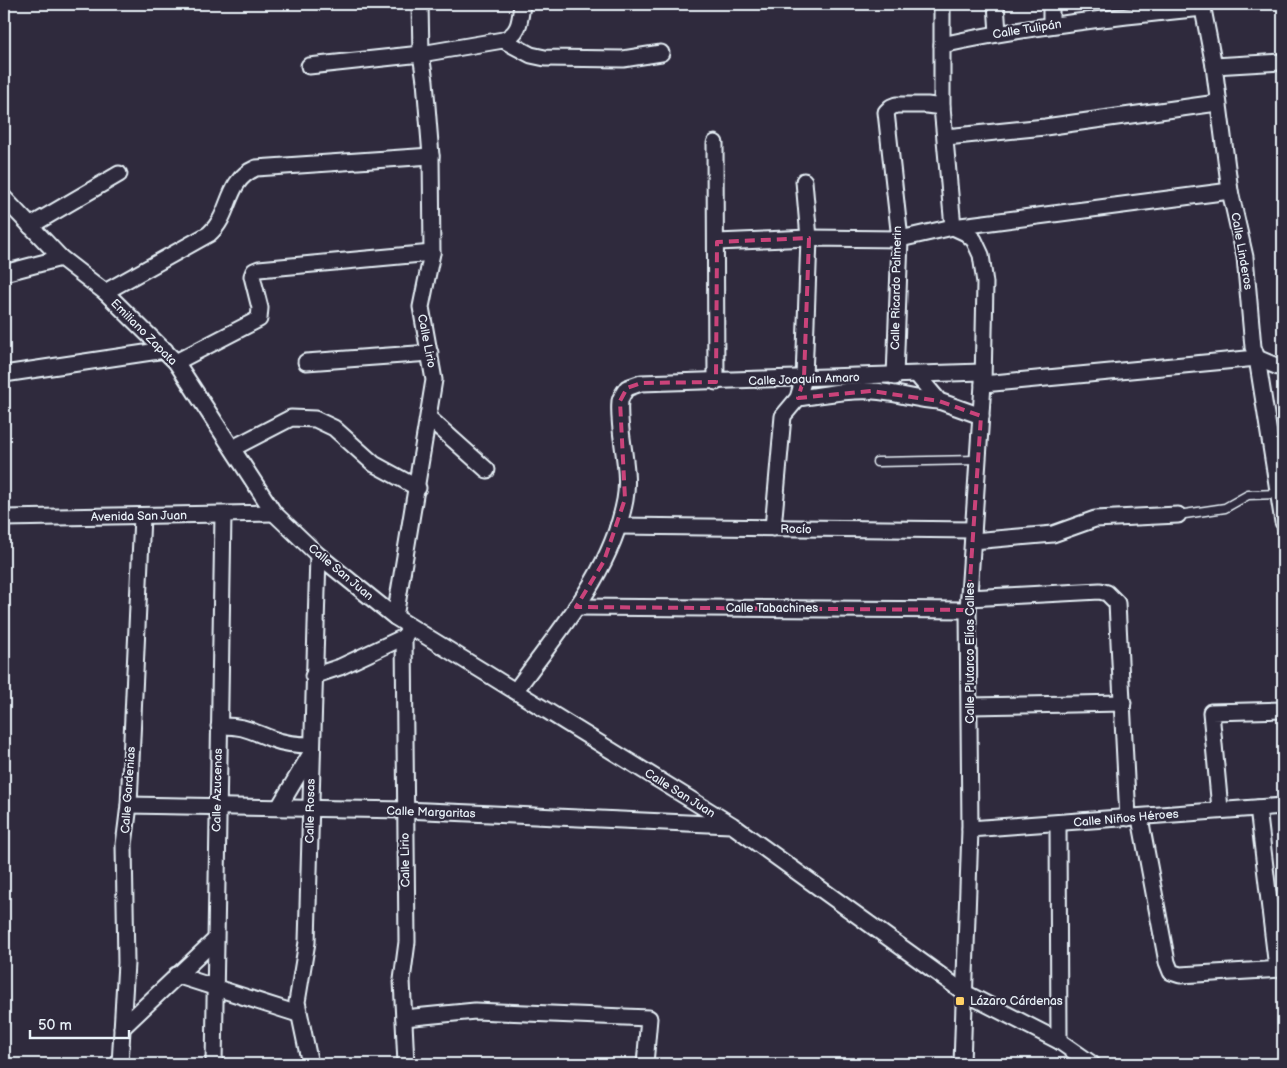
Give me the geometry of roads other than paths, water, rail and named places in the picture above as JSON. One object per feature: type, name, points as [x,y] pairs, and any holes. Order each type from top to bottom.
[{"type":"street","name":"Calle Lirio","points":[[395,617],[418,488],[434,380],[420,307],[432,253],[431,156],[421,54],[420,4]]},
{"type":"street","points":[[309,66],[421,54],[503,40],[512,37],[517,30],[522,4]]},
{"type":"street","points":[[942,4],[942,107],[953,227]]},
{"type":"street","points":[[996,4],[998,33]]},
{"type":"street","points":[[1051,4],[1052,24]]},
{"type":"street","name":"Calle Tulipán","points":[[942,45],[1052,24],[1202,6]]},
{"type":"street","name":"Calle Linderos","points":[[1202,6],[1214,66],[1217,103],[1230,190],[1245,257],[1253,347],[1257,358],[1281,494],[1283,522]]},
{"type":"street","points":[[503,40],[531,55],[545,58],[623,59],[661,53]]},
{"type":"street","points":[[1214,66],[1283,62]]},
{"type":"street","points":[[946,137],[1045,127],[1217,103]]},
{"type":"street","name":"Calle Ricardo Palmerin","points":[[895,376],[900,239],[887,135],[888,109],[896,105],[942,107]]},
{"type":"street","points":[[715,143],[717,242],[716,382]]},
{"type":"street","points":[[105,292],[209,234],[222,220],[233,188],[248,172],[267,167],[431,156]]},
{"type":"street","points":[[30,226],[118,174]]},
{"type":"street","points":[[773,528],[782,416],[798,398],[804,378],[809,238],[804,181]]},
{"type":"street","points":[[717,242],[809,238],[900,239],[953,227],[1230,190]]},
{"type":"street","name":"Emiliano Zapata","points":[[4,198],[61,258],[105,292],[176,362],[274,513]]},
{"type":"street","name":"Calle Plutarco Elías Calles","points":[[953,227],[966,233],[974,240],[981,255],[985,283],[983,378],[969,604],[970,829],[962,1064]]},
{"type":"street","points":[[176,362],[259,319],[260,308],[252,281],[254,271],[266,267],[432,253]]},
{"type":"street","points":[[4,273],[61,258]]},
{"type":"street","points":[[4,374],[165,350]]},
{"type":"street","points":[[306,362],[430,353]]},
{"type":"street","points":[[1257,358],[1283,369]]},
{"type":"street","name":"Calle Joaquín Amaro","points":[[618,526],[625,499],[626,480],[620,401],[627,388],[642,383],[917,375],[983,378],[1257,358]]},
{"type":"street","points":[[917,375],[939,401]]},
{"type":"street","points":[[798,398],[871,391],[920,400],[939,401],[981,416]]},
{"type":"street","points":[[233,448],[291,418],[315,419],[326,422],[374,464],[418,488]]},
{"type":"street","points":[[429,418],[487,470]]},
{"type":"street","name":"Avenida San Juan","points":[[4,518],[223,516],[274,513]]},
{"type":"street","name":"Calle San Juan","points":[[274,513],[318,555],[395,617],[407,633],[516,690],[732,825],[965,993],[1059,1041],[1076,1058],[1092,1064]]},
{"type":"street","name":"Rocío","points":[[618,526],[773,528],[973,536],[1053,534],[1095,519],[1178,515]]},
{"type":"street","name":"Calle Gardenias","points":[[120,1064],[126,963],[124,864],[129,805],[142,516]]},
{"type":"street","name":"Calle Azucenas","points":[[214,1064],[223,516]]},
{"type":"street","points":[[516,690],[596,579],[618,526]]},
{"type":"street","name":"Calle Rosas","points":[[310,1064],[297,1002],[307,942],[313,676],[318,555]]},
{"type":"street","name":"Calle Tabachines","points":[[576,607],[969,604],[1100,591],[1113,598],[1119,610],[1123,703]]},
{"type":"street","name":"Calle Lirio","points":[[406,1064],[402,980],[406,942],[407,633]]},
{"type":"street","points":[[313,676],[340,667],[407,633]]},
{"type":"street","points":[[970,706],[1123,703],[1134,818],[1166,962],[1171,972],[1180,975],[1280,968],[1258,808]]},
{"type":"street","points":[[1220,809],[1211,712],[1283,710]]},
{"type":"street","points":[[219,726],[245,727],[273,740],[311,750],[279,807]]},
{"type":"street","name":"Calle Margaritas","points":[[129,805],[405,810],[732,825]]},
{"type":"street","name":"Calle Niños Héroes","points":[[970,829],[1134,818],[1220,809],[1283,806]]},
{"type":"street","points":[[1058,824],[1059,1041]]},
{"type":"street","points":[[122,1028],[215,940]]},
{"type":"street","points":[[176,975],[298,1014]]},
{"type":"street","points":[[404,1018],[474,1011],[649,1018],[645,1064]]},
{"type":"lane","points":[[877,462],[977,460]]},
{"type":"lane","points":[[1178,515],[1225,508],[1248,495],[1281,494]]},
{"type":"place","name":"Lázaro Cárdenas","points":[[960,1001]]}]
